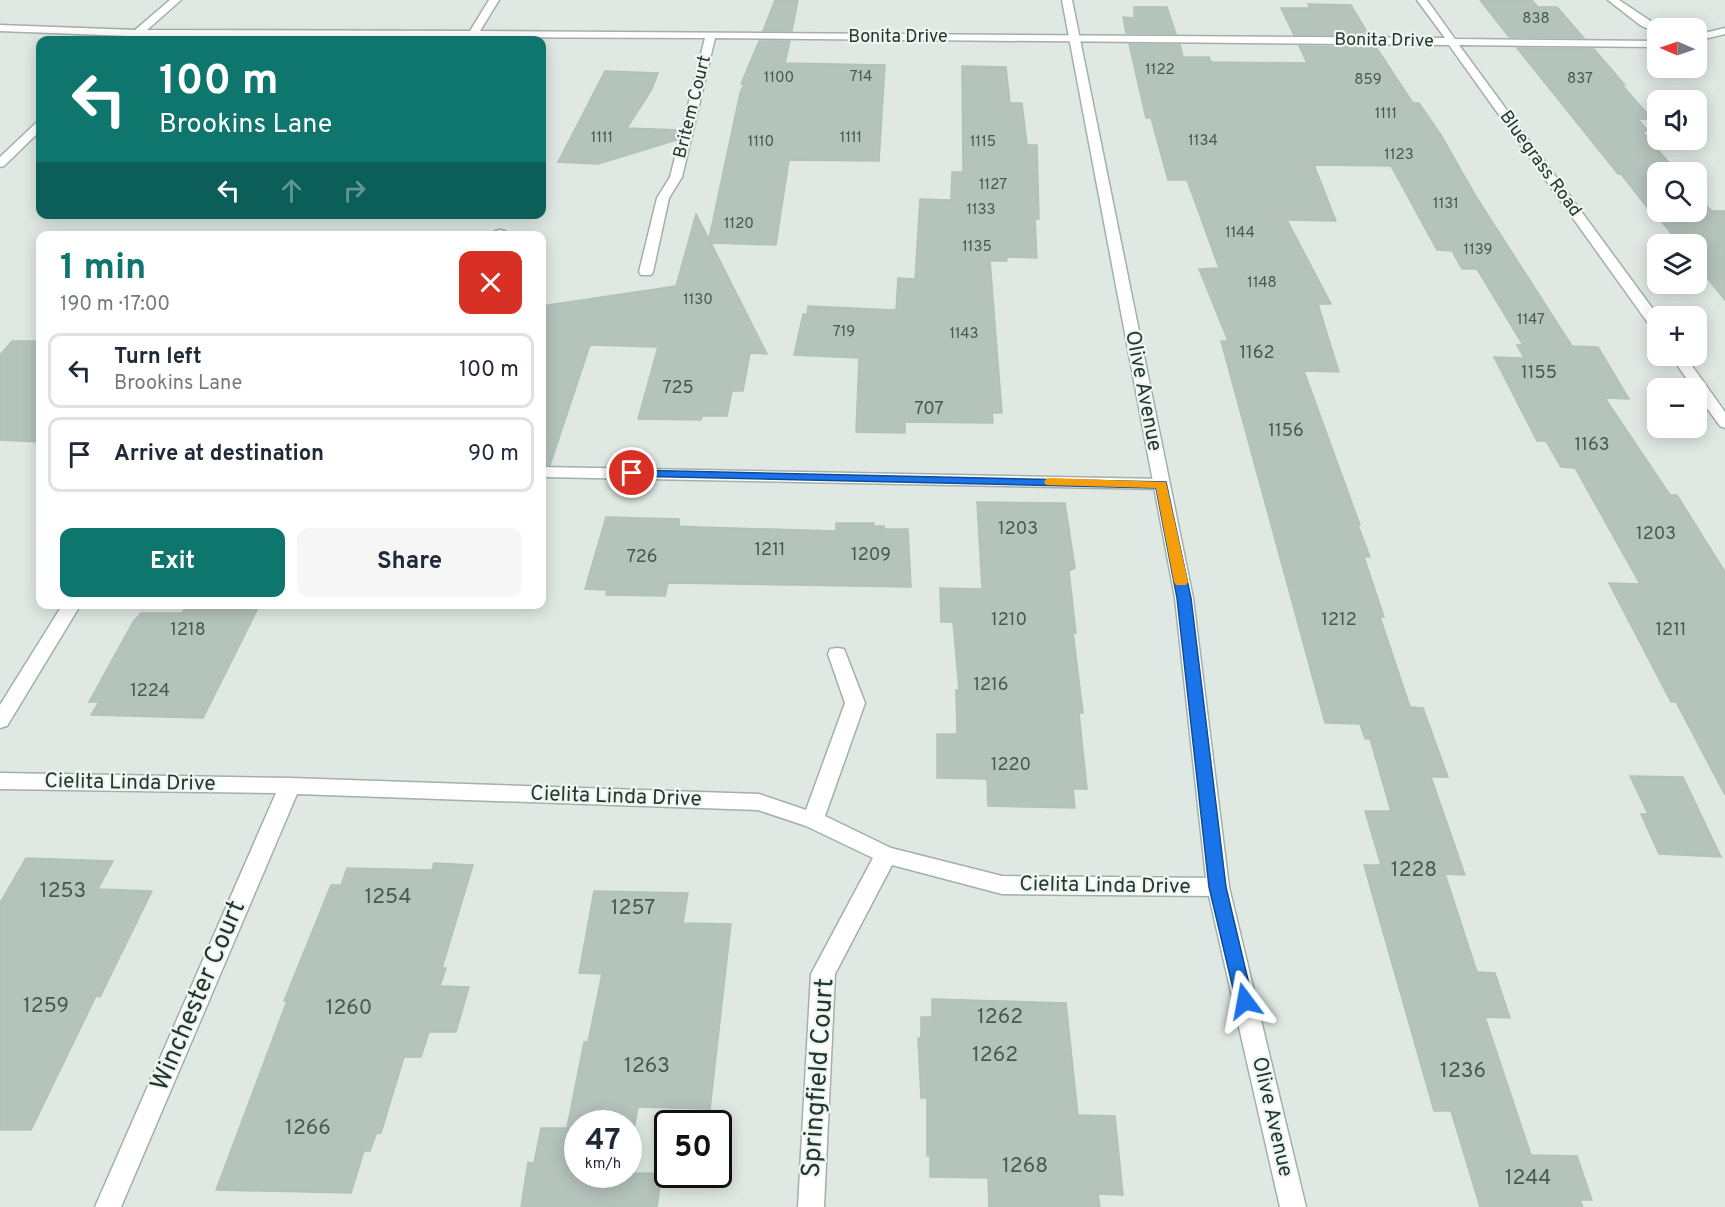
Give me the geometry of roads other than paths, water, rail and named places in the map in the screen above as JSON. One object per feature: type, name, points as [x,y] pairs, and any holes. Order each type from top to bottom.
[{"type":"street","points":[[135,36],[176,0]]},
{"type":"street","points":[[472,36],[494,0]]},
{"type":"street","name":"Olive Avenue","points":[[1067,0],[1184,598],[1218,887],[1293,1207]]},
{"type":"street","name":"Bluegrass Road","points":[[1422,0],[1647,312]]},
{"type":"street","points":[[1613,0],[1647,26]]},
{"type":"street","name":"Bonita Drive","points":[[0,28],[119,36]]},
{"type":"street","points":[[1707,35],[1725,31]]},
{"type":"street","name":"Bonita Drive","points":[[546,36],[1075,38],[1647,44]]},
{"type":"street","name":"Britem Court","points":[[646,272],[663,198],[676,177],[710,37]]},
{"type":"street","points":[[0,163],[36,129]]},
{"type":"street","points":[[1685,366],[1725,423]]},
{"type":"street","points":[[546,471],[1162,484]]},
{"type":"street","points":[[0,721],[69,609]]},
{"type":"street","points":[[813,820],[855,703],[837,654]]},
{"type":"street","name":"Cielita Linda Drive","points":[[0,781],[290,786],[759,802],[813,820],[886,855],[1002,885],[1218,887]]},
{"type":"street","name":"Winchester Court","points":[[108,1207],[290,786]]},
{"type":"street","name":"Springfield Court","points":[[811,1207],[823,974],[886,855]]}]
